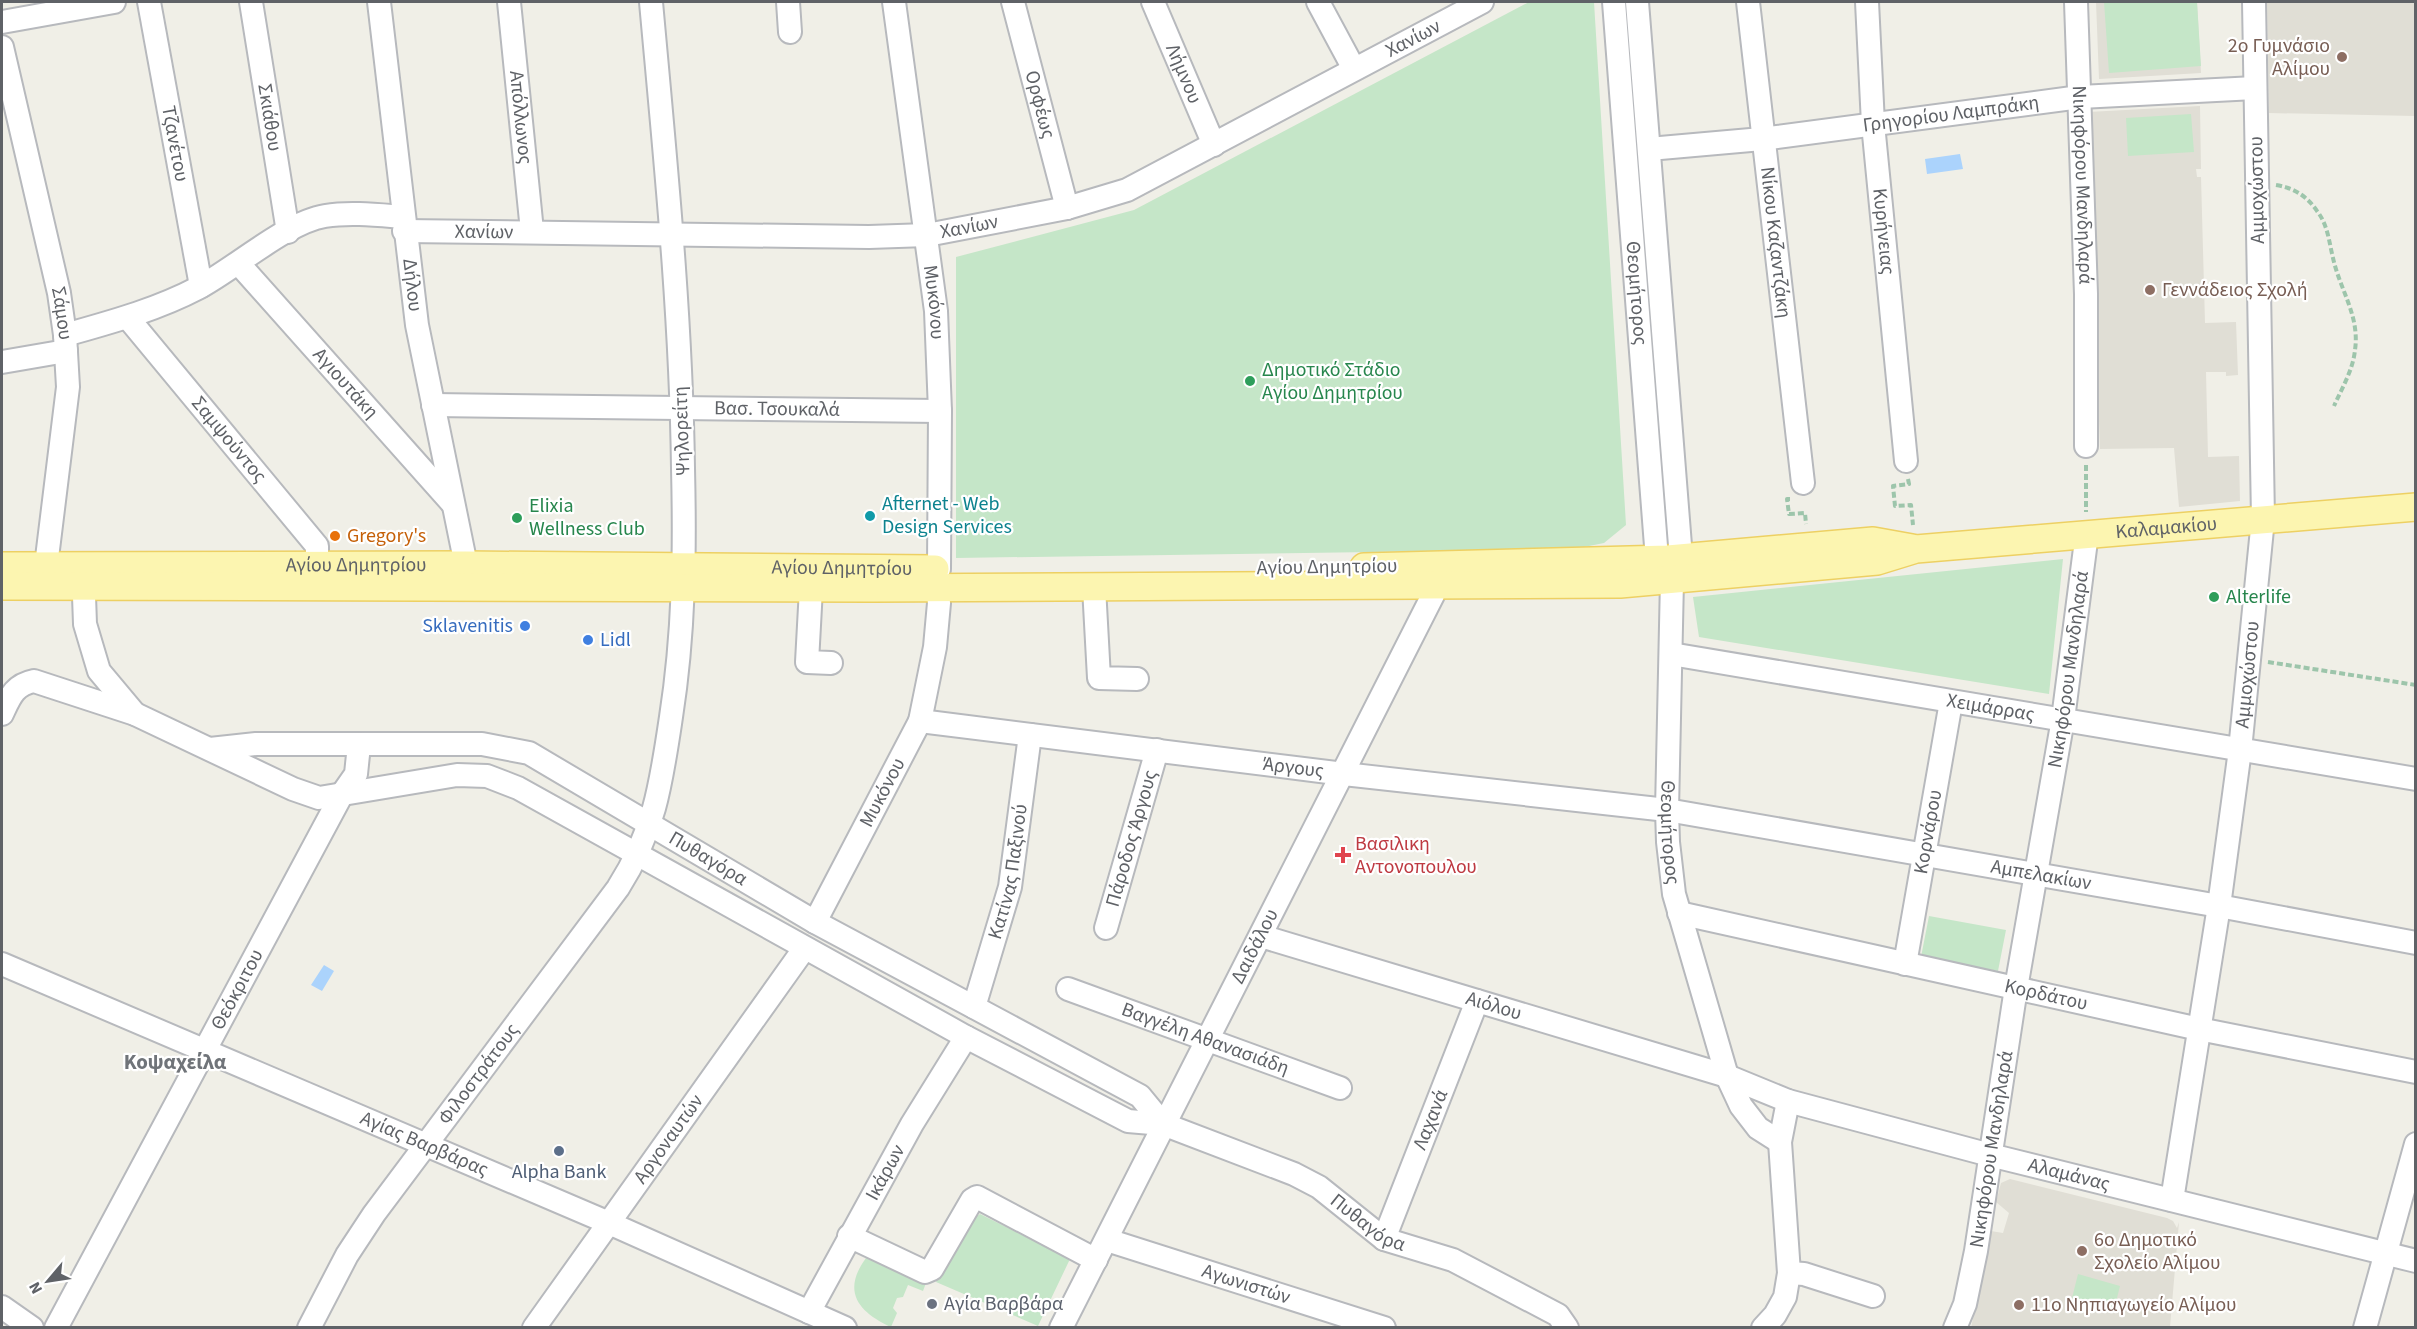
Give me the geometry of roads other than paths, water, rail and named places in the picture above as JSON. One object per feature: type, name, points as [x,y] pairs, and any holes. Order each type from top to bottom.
[{"type":"main road","name":"Καλαμακίου","points":[[1670,566],[1877,561],[1916,549],[2415,507]]},
{"type":"main road","name":"Καλαμακίου","points":[[1670,566],[1808,546],[1873,541],[1916,549]]},
{"type":"main road","name":"Αγίου Δημητρίου","points":[[83,577],[317,565],[466,565],[684,577]]},
{"type":"main road","name":"Αγίου Δημητρίου","points":[[2,566],[45,576],[83,577],[938,578],[1438,575]]},
{"type":"main road","name":"Αγίου Δημητρίου","points":[[938,578],[1094,587],[1670,566]]},
{"type":"main road","name":"Αγίου Δημητρίου","points":[[2,586],[45,576]]},
{"type":"street","points":[[2,22],[114,2]]},
{"type":"street","name":"Τζανέτου","points":[[149,2],[201,286]]},
{"type":"street","name":"Σκιάθου","points":[[251,2],[288,232]]},
{"type":"street","name":"Δήλου","points":[[379,2],[403,224],[417,326],[466,565]]},
{"type":"street","name":"Απόλλωνος","points":[[509,2],[532,231]]},
{"type":"street","name":"Ψηλορείτη","points":[[638,856],[660,792],[680,660],[684,577],[682,406],[672,233],[651,2]]},
{"type":"street","points":[[788,2],[790,32]]},
{"type":"street","name":"Μυκόνου","points":[[815,922],[920,721],[936,635],[939,603],[940,411],[936,311],[894,2]]},
{"type":"street","name":"Ορφέως","points":[[1013,2],[1067,208]]},
{"type":"street","name":"Λήμνου","points":[[1153,2],[1214,146]]},
{"type":"street","points":[[1318,2],[1354,69]]},
{"type":"street","name":"Χανίων","points":[[2,362],[66,343],[201,286],[288,232],[323,216],[376,214],[403,224],[532,231],[869,237],[927,235],[1067,208],[1127,190],[1214,146],[1354,69],[1452,9],[1482,2]]},
{"type":"street","name":"Θεομήτορος","points":[[1614,2],[1670,566]]},
{"type":"street","name":"Θεομήτορος","points":[[1637,2],[1648,149],[1670,566],[1668,810],[1671,869],[1679,913],[1727,1076],[1741,1106],[1758,1128],[1780,1142]]},
{"type":"street","name":"Νίκου Καζαντζάκη","points":[[1748,2],[1803,483]]},
{"type":"street","name":"Κυρήνειας","points":[[1867,2],[1873,124],[1906,461]]},
{"type":"street","name":"Νικηφόρου Μανδηλαρά","points":[[2076,2],[2080,97],[2079,144],[2086,294],[2086,446]]},
{"type":"street","name":"Αμμοχώστου","points":[[2172,1200],[2219,906],[2240,750],[2263,519],[2254,2]]},
{"type":"street","name":"Σάμου","points":[[2,47],[59,293],[66,343],[68,387],[45,576]]},
{"type":"street","name":"Γρηγορίου Λαμπράκη","points":[[1648,149],[1762,139],[2080,97],[2255,88]]},
{"type":"street","name":"Αγιουτάκη","points":[[239,264],[453,504]]},
{"type":"street","name":"Σαμψούντος","points":[[128,318],[317,546],[317,565]]},
{"type":"street","name":"Βασ. Τσουκαλά","points":[[433,405],[682,406],[940,411]]},
{"type":"street","name":"Νικηφόρου Μανδηλαρά","points":[[1955,1328],[1965,1304],[1976,1251],[2016,988],[2063,719],[2087,533]]},
{"type":"street","name":"Δαιδάλου","points":[[1061,1328],[1434,595],[1438,575]]},
{"type":"street","name":"Πυθαγόρα","points":[[83,577],[85,624],[99,671],[135,714]]},
{"type":"street","points":[[812,577],[807,662],[831,663]]},
{"type":"street","points":[[1094,587],[1099,678],[1137,679]]},
{"type":"street","name":"Χειμάρρας","points":[[1671,654],[2415,779]]},
{"type":"street","name":"Πυθαγόρα","points":[[2,714],[14,690],[21,684],[34,681],[135,714],[319,798],[457,775],[487,776],[518,788],[804,949],[1128,1121],[1163,1124],[1294,1174],[1319,1187],[1384,1239],[1453,1260],[1558,1315],[1567,1328]]},
{"type":"street","name":"Κορνάρου","points":[[1905,964],[1926,856],[1951,702]]},
{"type":"street","name":"Άργους","points":[[920,721],[1344,774],[1668,810]]},
{"type":"street","name":"Κατίνας Παξινού","points":[[975,1007],[1010,887],[1030,735]]},
{"type":"street","name":"Πυθαγόρα","points":[[209,749],[256,744],[482,744],[529,753],[815,922],[1140,1095],[1163,1124]]},
{"type":"street","name":"Θεόκριτου","points":[[56,1328],[342,794],[356,774],[359,745]]},
{"type":"street","name":"Πάροδος Άργους","points":[[1106,928],[1157,750]]},
{"type":"street","name":"Αμπελακίων","points":[[1668,810],[1926,856],[2037,873],[2415,943]]},
{"type":"street","name":"Φιλοστράτους","points":[[309,1328],[352,1247],[425,1145],[618,888],[638,856]]},
{"type":"street","name":"Κορδάτου","points":[[1679,913],[2199,1029],[2415,1072]]},
{"type":"street","name":"Αιόλου","points":[[1261,936],[1727,1076]]},
{"type":"street","name":"Αργοναυτών","points":[[534,1328],[804,949]]},
{"type":"street","name":"Αγίας Βαρβάρας","points":[[2,964],[609,1223],[840,1326]]},
{"type":"street","name":"Βαγγέλη Αθανασιάδη","points":[[1068,989],[1340,1088]]},
{"type":"street","name":"Λαχανά","points":[[1384,1239],[1477,1001]]},
{"type":"street","name":"Ικάρων","points":[[809,1312],[912,1124],[966,1037]]},
{"type":"street","name":"Αλαμάνας","points":[[1727,1076],[1788,1101],[1990,1155],[2415,1261]]},
{"type":"street","points":[[1763,1328],[1775,1315],[1785,1297],[1789,1273],[1780,1142],[1788,1101]]},
{"type":"street","points":[[2365,1328],[2415,1144]]},
{"type":"street","points":[[849,1236],[925,1272],[932,1269],[972,1200],[977,1197],[1096,1260]]},
{"type":"street","name":"Αγωνιστών","points":[[1107,1240],[1384,1328]]},
{"type":"street","points":[[1789,1273],[1804,1274],[1873,1296]]},
{"type":"street","points":[[2,1307],[32,1328]]},
{"type":"water","points":[[1960,154],[1963,169],[1927,174],[1925,159]]},
{"type":"water","points":[[324,965],[334,971],[322,991],[311,985]]},
{"type":"place","name":"2ο Γυμνάσιο Αλίμου","points":[[2342,57]]},
{"type":"place","name":"Γεννάδειος Σχολή","points":[[2150,290]]},
{"type":"place","name":"Δημοτικό Στάδιο Αγίου Δημητρίου","points":[[1250,381]]},
{"type":"place","name":"Afternet - Web Design Services","points":[[870,516]]},
{"type":"place","name":"Elixia Wellness Club","points":[[517,518]]},
{"type":"place","name":"Gregory's","points":[[335,536]]},
{"type":"place","name":"Alterlife","points":[[2214,597]]},
{"type":"place","name":"Sklavenitis","points":[[525,626]]},
{"type":"place","name":"Lidl","points":[[588,640]]},
{"type":"place","name":"Βασιλικη Αντονοπουλου","points":[[1343,855]]},
{"type":"place","name":"Alpha Bank","points":[[559,1151]]},
{"type":"place","name":"6ο Δημοτικό Σχολείο Αλίμου","points":[[2082,1251]]},
{"type":"place","name":"Αγία Βαρβάρα","points":[[932,1304]]},
{"type":"place","name":"11ο Νηπιαγωγείο Αλίμου","points":[[2019,1305]]},
{"type":"district","name":"Κοψαχείλα","points":[[175,1062]]}]
